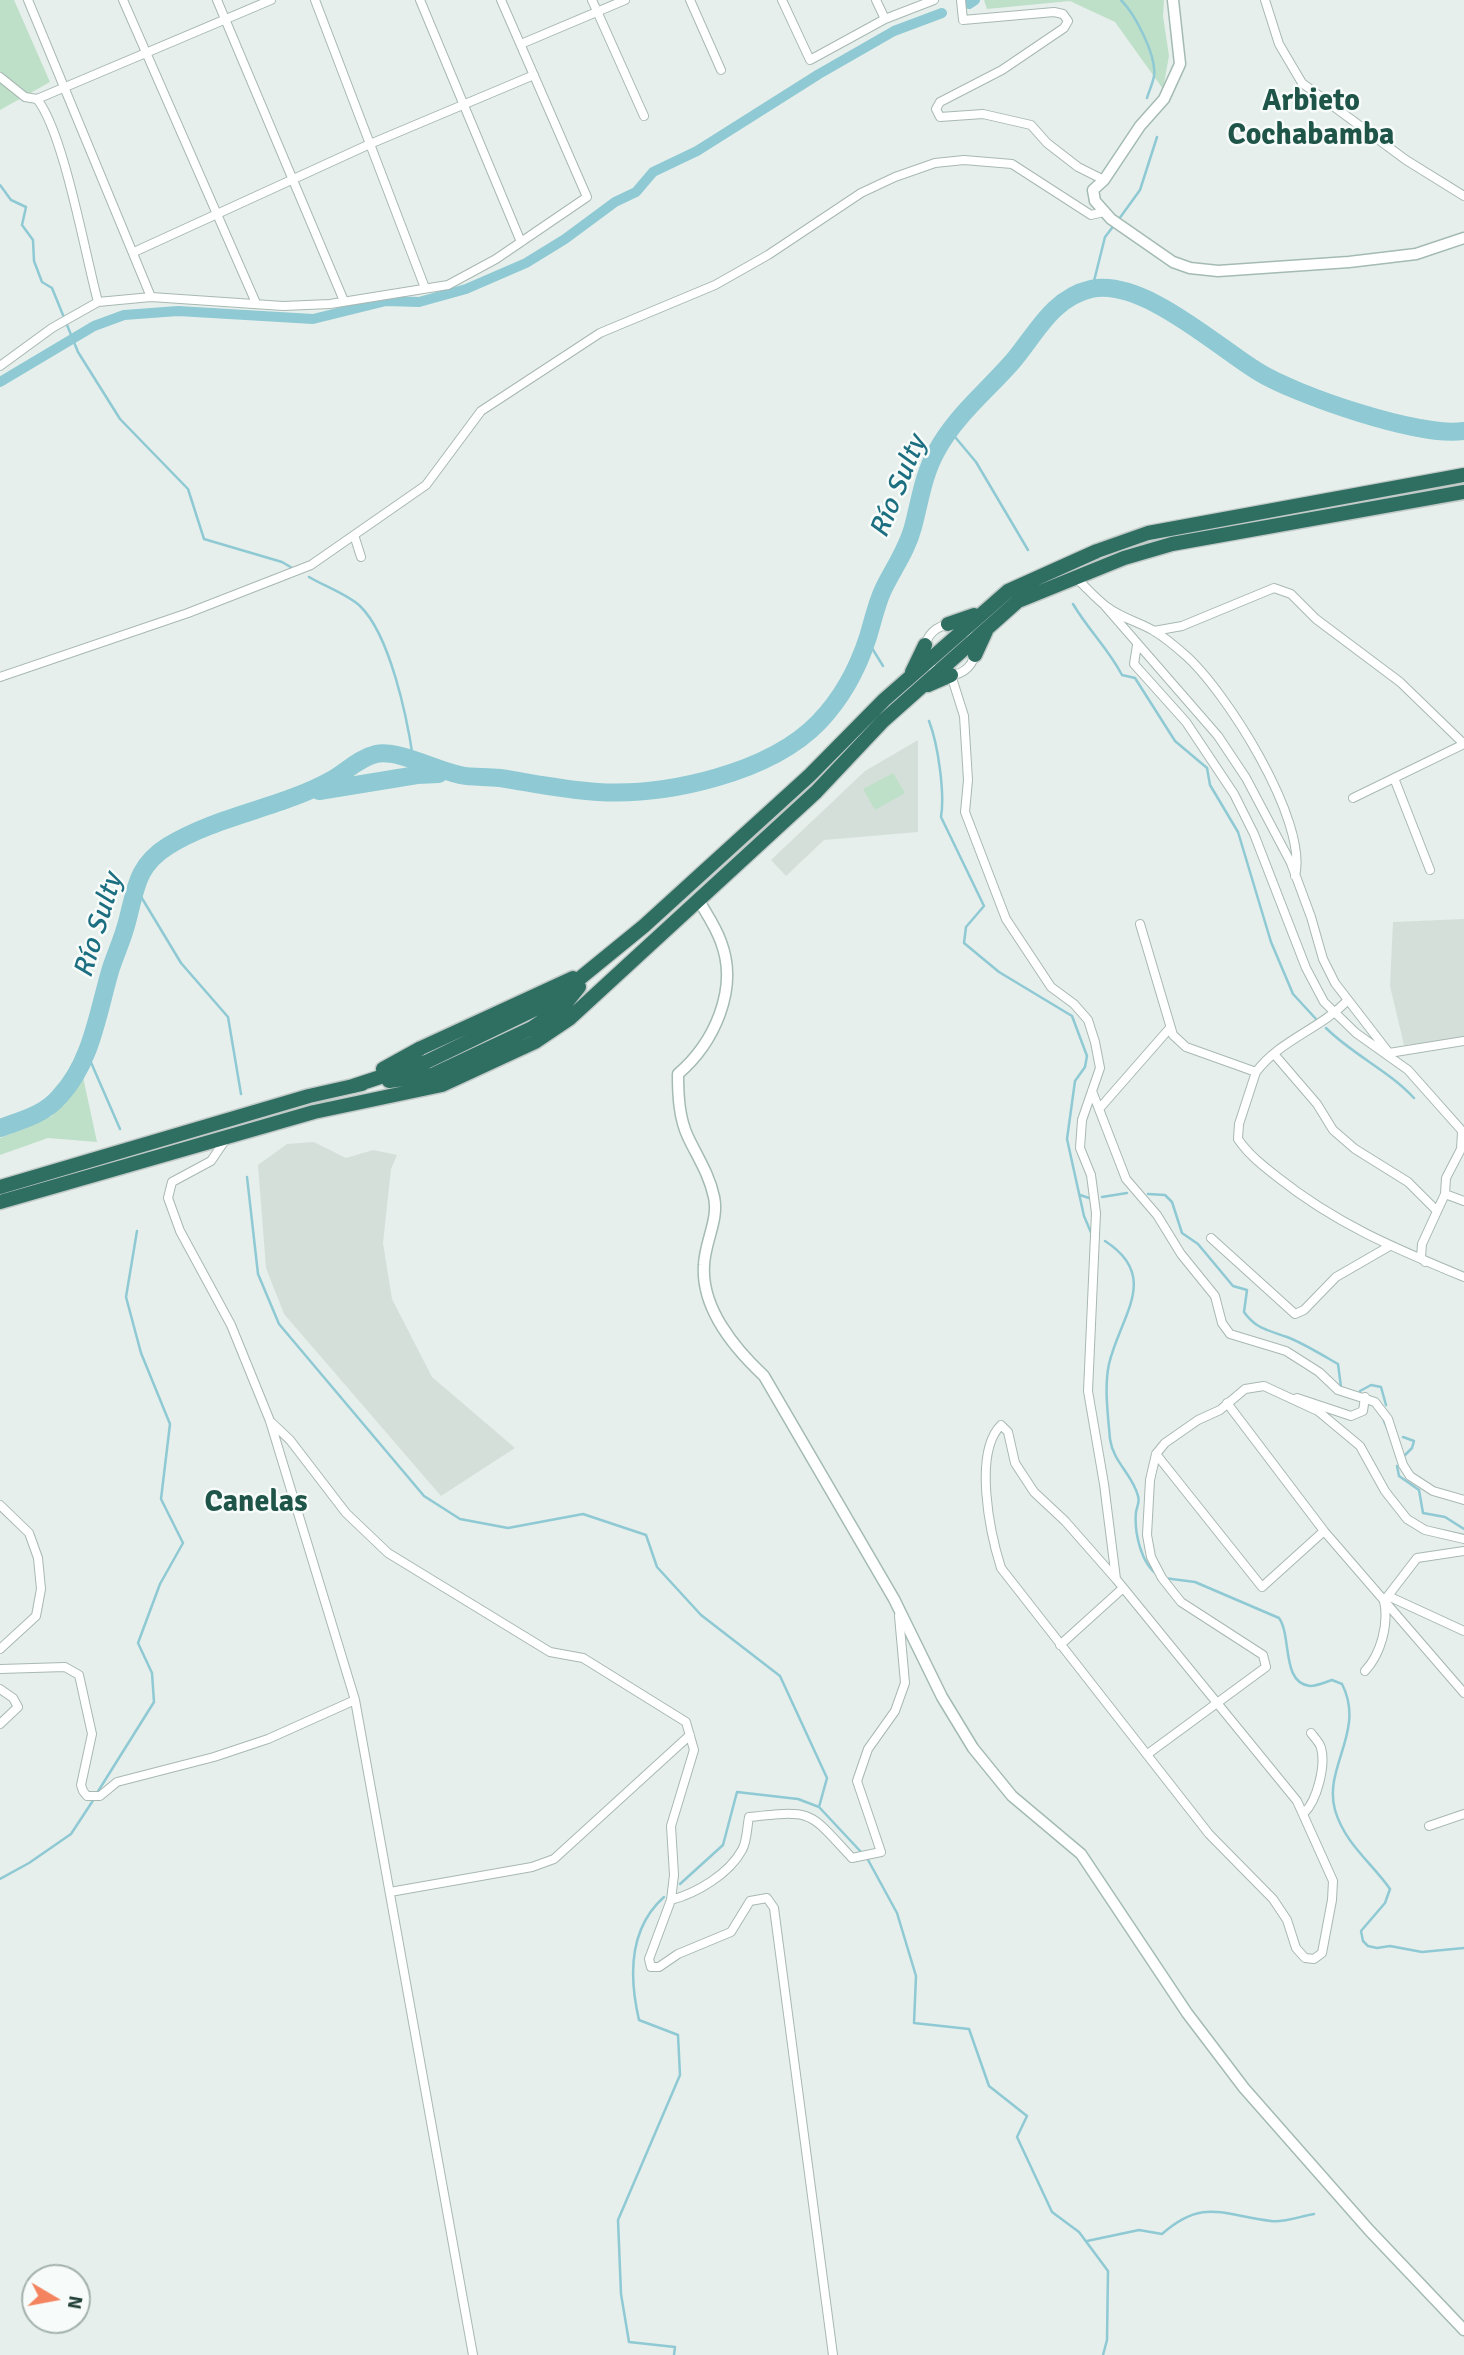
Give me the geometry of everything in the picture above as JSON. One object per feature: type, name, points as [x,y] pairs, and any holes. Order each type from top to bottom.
[{"type":"highway","points":[[975,655],[988,617],[1008,591],[1097,551],[1148,533],[1464,475]]},
{"type":"highway","points":[[0,1187],[353,1086],[426,1062],[552,1001],[593,969],[912,685],[938,669],[969,633],[988,617],[1018,601],[1124,558],[1213,534],[1464,492]]},
{"type":"highway","points":[[948,624],[988,617]]},
{"type":"highway","points":[[0,1202],[314,1112],[442,1085],[535,1042],[569,1019],[816,792],[912,685],[925,645]]},
{"type":"street","points":[[28,0],[151,297]]},
{"type":"street","points":[[123,0],[256,303]]},
{"type":"street","points":[[217,0],[344,302]]},
{"type":"street","points":[[0,76],[25,97],[37,99],[271,0]]},
{"type":"street","points":[[315,0],[425,288]]},
{"type":"street","points":[[420,0],[521,242]]},
{"type":"street","points":[[0,366],[52,328],[99,302],[151,297],[283,306],[344,302],[448,285],[521,242],[587,197],[501,0]]},
{"type":"street","points":[[592,0],[645,116]]},
{"type":"street","points":[[521,44],[625,0]]},
{"type":"street","points":[[690,0],[721,70]]},
{"type":"street","points":[[782,0],[810,60],[885,19],[934,0]]},
{"type":"street","points":[[876,0],[885,19]]},
{"type":"street","points":[[961,0],[963,20],[1055,12],[1063,14],[1068,21],[1064,28],[1002,70],[940,102],[936,109],[940,117],[983,114],[1031,125],[1046,143],[1104,180]]},
{"type":"street","points":[[1173,0],[1180,64],[1164,99],[1140,126],[1104,180],[1093,190],[1095,201],[1111,218],[1172,262],[1218,271],[1416,254],[1464,238]]},
{"type":"street","points":[[1265,0],[1279,44],[1302,83],[1406,160],[1464,196]]},
{"type":"street","points":[[134,252],[370,144],[534,75]]},
{"type":"street","points":[[37,99],[45,109],[61,159],[99,302]]},
{"type":"street","points":[[0,677],[188,613],[311,565],[355,538],[426,485],[481,411],[600,333],[715,285],[768,255],[861,192],[895,177],[935,163],[964,160],[1012,164],[1090,215],[1111,218]]},
{"type":"street","points":[[355,538],[361,557]]},
{"type":"street","points":[[1076,578],[1105,606],[1217,736],[1267,814],[1311,917],[1323,960],[1347,1001],[1389,1053]]},
{"type":"street","points":[[1154,631],[1182,626],[1273,588],[1285,589],[1316,618],[1400,682],[1464,744],[1353,798]]},
{"type":"street","points":[[1105,606],[1154,631],[1193,662],[1247,731],[1283,809],[1296,848],[1299,860],[1295,876]]},
{"type":"street","points":[[938,669],[966,669],[975,655],[969,633],[948,624],[933,631],[925,645],[938,669],[964,716],[968,780],[965,812],[1006,919],[1051,987],[1074,1004],[1088,1020],[1100,1068],[1082,1119],[1080,1148],[1091,1175],[1096,1213],[1088,1391],[1104,1484],[1116,1579]]},
{"type":"street","points":[[1137,645],[1134,664],[1186,722],[1234,794],[1254,834],[1306,968],[1324,1002],[1356,1033],[1389,1053],[1427,1088],[1463,1133],[1461,1149],[1446,1178],[1445,1194],[1420,1251],[1425,1262]]},
{"type":"street","points":[[1394,778],[1430,870]]},
{"type":"street","points":[[698,898],[722,943],[728,977],[716,1025],[689,1065],[678,1074],[678,1098],[687,1135],[710,1181],[717,1209],[704,1265],[705,1283],[715,1311],[736,1350],[764,1376],[894,1599],[942,1696],[973,1748],[1012,1796],[1081,1854],[1187,2013],[1244,2088],[1369,2230],[1464,2330]]},
{"type":"street","points":[[1140,925],[1169,1029],[1186,1047],[1256,1072]]},
{"type":"street","points":[[1347,1001],[1335,1013],[1274,1054],[1256,1072],[1237,1133],[1242,1146],[1322,1211],[1388,1247],[1464,1276]]},
{"type":"street","points":[[1099,1109],[1169,1029]]},
{"type":"street","points":[[1389,1053],[1464,1041]]},
{"type":"street","points":[[1274,1054],[1317,1104],[1333,1130],[1355,1149],[1408,1182],[1437,1211]]},
{"type":"street","points":[[1092,1091],[1126,1179],[1157,1215],[1181,1254],[1215,1296],[1222,1323],[1230,1334],[1286,1351],[1319,1372],[1338,1390],[1375,1402],[1388,1419],[1403,1465],[1410,1476],[1433,1491],[1464,1500]]},
{"type":"street","points":[[226,1139],[211,1161],[172,1182],[168,1198],[180,1231],[231,1325],[270,1421],[355,1700],[472,2355]]},
{"type":"street","points":[[1445,1194],[1464,1201]]},
{"type":"street","points":[[1211,1238],[1294,1314],[1304,1310],[1336,1277],[1388,1247]]},
{"type":"street","points":[[1149,1753],[1263,1672],[1266,1660],[1233,1634],[1181,1602],[1151,1557],[1147,1535],[1150,1480],[1156,1454],[1165,1443],[1254,1386],[1264,1386],[1318,1411],[1360,1447],[1385,1491],[1415,1525],[1464,1539]]},
{"type":"street","points":[[1288,1396],[1307,1399],[1344,1416],[1363,1411],[1365,1397]]},
{"type":"street","points":[[1227,1403],[1324,1531],[1386,1599],[1464,1693]]},
{"type":"street","points":[[270,1421],[290,1440],[346,1513],[388,1553],[550,1652],[583,1658],[686,1722],[694,1750],[671,1826],[674,1875],[671,1900],[649,1959],[651,1967],[659,1967],[677,1954],[731,1932],[750,1901],[767,1898],[774,1908],[833,2355]]},
{"type":"street","points":[[1001,1425],[1008,1432],[1015,1464],[1034,1492],[1065,1521],[1116,1579],[1304,1813],[1326,1860],[1334,1889],[1322,1953],[1314,1959],[1305,1958],[1296,1948],[1287,1920],[1273,1899],[1209,1834],[1149,1753],[1001,1568],[992,1539],[986,1485],[992,1435],[1001,1425]]},
{"type":"street","points":[[1156,1454],[1262,1587],[1324,1531]]},
{"type":"street","points":[[0,1505],[30,1533],[38,1558],[41,1589],[36,1616],[0,1649]]},
{"type":"street","points":[[1365,1671],[1380,1645],[1387,1616],[1386,1599],[1417,1558],[1464,1551]]},
{"type":"street","points":[[1060,1645],[1122,1588]]},
{"type":"street","points":[[671,1900],[690,1895],[723,1872],[743,1849],[749,1817],[792,1812],[813,1816],[852,1858],[881,1852],[857,1781],[868,1749],[895,1711],[905,1683],[902,1629],[894,1599]]},
{"type":"street","points":[[1386,1599],[1464,1631]]},
{"type":"street","points":[[1,1666],[65,1667],[79,1675],[92,1734],[82,1785],[83,1791],[93,1797],[100,1796],[117,1782],[214,1757],[268,1739],[355,1700]]},
{"type":"street","points":[[0,1689],[13,1698],[18,1707],[0,1724]]},
{"type":"street","points":[[1304,1813],[1310,1807],[1316,1792],[1320,1767],[1321,1747],[1311,1733]]},
{"type":"street","points":[[390,1892],[532,1867],[554,1858],[690,1735]]},
{"type":"street","points":[[1429,1826],[1464,1814]]},
{"type":"shaded area","points":[[918,740],[918,832],[824,840],[786,876],[771,860],[865,771]]},
{"type":"shaded area","points":[[1464,919],[1464,1040],[1404,1045],[1390,986],[1393,922]]},
{"type":"shaded area","points":[[314,1142],[346,1158],[373,1150],[397,1155],[391,1169],[383,1243],[392,1299],[432,1377],[515,1448],[441,1496],[284,1314],[266,1268],[258,1165],[287,1144]]},
{"type":"green space","points":[[0,0],[14,0],[50,82],[0,110]]},
{"type":"green space","points":[[984,0],[1164,0],[1163,16],[1169,56],[1163,89],[1115,22],[1070,1],[987,9]]},
{"type":"green space","points":[[893,773],[905,793],[875,810],[863,789]]},
{"type":"green space","points":[[83,1077],[97,1142],[48,1138],[0,1155],[0,1138],[52,1116]]},
{"type":"waterway","points":[[969,4],[975,0]]},
{"type":"waterway","points":[[1121,0],[1138,25],[1152,58],[1154,76],[1147,98]]},
{"type":"waterway","points":[[0,382],[94,326],[124,315],[178,311],[313,319],[386,301],[419,302],[466,289],[526,263],[565,239],[615,202],[636,192],[653,172],[697,151],[819,74],[894,31],[942,13]]},
{"type":"waterway","points":[[1119,219],[1140,190],[1157,137]]},
{"type":"waterway","points":[[0,185],[11,200],[26,207],[22,225],[33,240],[34,261],[42,282],[52,288],[78,352],[120,419],[188,489],[204,539],[282,562],[294,569]]},
{"type":"waterway","points":[[1092,289],[1105,237],[1115,224]]},
{"type":"waterway","name":"Río Sulty","points":[[0,1128],[47,1108],[71,1083],[93,1035],[111,968],[143,870],[157,854],[187,835],[313,789],[364,758],[376,754],[395,754],[465,776],[500,778],[585,791],[625,792],[655,790],[716,778],[746,768],[798,740],[827,713],[854,671],[881,596],[904,552],[928,470],[944,439],[962,415],[1013,361],[1046,318],[1077,294],[1091,289],[1111,288],[1133,294],[1177,316],[1257,371],[1299,391],[1359,413],[1390,421],[1419,428],[1464,431]]},
{"type":"waterway","points":[[950,431],[976,462],[1028,550]]},
{"type":"waterway","points":[[309,577],[355,602],[371,619],[396,678],[413,758]]},
{"type":"waterway","points":[[1073,604],[1122,675],[1135,678],[1175,741],[1207,768],[1210,785],[1238,832],[1271,942],[1293,994],[1316,1019]]},
{"type":"waterway","points":[[867,640],[883,666]]},
{"type":"waterway","points":[[929,721],[940,769],[941,817],[984,906],[966,927],[964,943],[999,972],[1072,1016],[1087,1056],[1085,1067],[1075,1081],[1067,1139],[1084,1216],[1092,1235]]},
{"type":"waterway","name":"Río Sulty","points":[[319,791],[439,774]]},
{"type":"waterway","points":[[134,885],[181,963],[228,1017],[241,1094]]},
{"type":"waterway","points":[[1326,1028],[1414,1098]]},
{"type":"waterway","points":[[86,1051],[120,1129]]},
{"type":"waterway","points":[[247,1177],[258,1274],[279,1324],[424,1496],[460,1519],[508,1528],[583,1514],[646,1535],[657,1567],[701,1615],[780,1676],[827,1778],[819,1807],[798,1799],[737,1792],[723,1845],[680,1884]]},
{"type":"waterway","points":[[1102,1197],[1127,1193]]},
{"type":"waterway","points":[[1148,1194],[1165,1195],[1172,1202],[1182,1233],[1198,1244],[1233,1286],[1247,1290],[1244,1312],[1249,1318],[1263,1328],[1299,1342],[1338,1364],[1341,1387]]},
{"type":"waterway","points":[[1080,1195],[1089,1198]]},
{"type":"waterway","points":[[97,1793],[154,1702],[152,1673],[138,1643],[160,1584],[183,1543],[161,1499],[170,1424],[141,1353],[126,1297],[137,1231]]},
{"type":"waterway","points":[[1105,1241],[1122,1255],[1131,1269],[1134,1283],[1132,1298],[1109,1364],[1107,1401],[1110,1439],[1115,1455],[1132,1481],[1138,1496],[1136,1520],[1143,1556],[1158,1575]]},
{"type":"waterway","points":[[1360,1391],[1371,1385],[1381,1387],[1386,1405]]},
{"type":"waterway","points":[[1384,1421],[1389,1432]]},
{"type":"waterway","points":[[1403,1437],[1414,1441],[1412,1448],[1404,1456]]},
{"type":"waterway","points":[[1397,1466],[1399,1476],[1419,1490],[1423,1513],[1445,1517],[1464,1529]]},
{"type":"waterway","points":[[1164,1578],[1195,1582],[1279,1618],[1295,1677],[1310,1686],[1332,1680],[1342,1684],[1348,1701],[1349,1717],[1334,1779],[1335,1810],[1345,1833],[1390,1889],[1385,1903],[1361,1931],[1363,1941],[1368,1946],[1377,1948],[1390,1946],[1422,1952],[1464,1948]]},
{"type":"waterway","points":[[0,1879],[71,1834],[94,1799]]},
{"type":"waterway","points":[[819,1807],[862,1853]]},
{"type":"waterway","points":[[867,1858],[897,1913],[916,1976],[914,2023],[969,2029],[989,2086],[1027,2116],[1017,2137],[1052,2212],[1079,2232],[1108,2271],[1107,2340],[1103,2355]]},
{"type":"waterway","points":[[664,1897],[652,1910],[638,1939],[634,1954],[634,1987],[639,2020],[678,2035],[680,2075],[618,2220],[621,2294],[629,2342],[675,2347],[674,2355]]},
{"type":"waterway","points":[[1087,2241],[1139,2230],[1162,2234],[1190,2216],[1203,2212],[1276,2221],[1314,2214]]},
{"type":"district","name":"Arbieto Cochabamba","points":[[1311,119]]},
{"type":"district","name":"Canelas","points":[[256,1503]]}]
